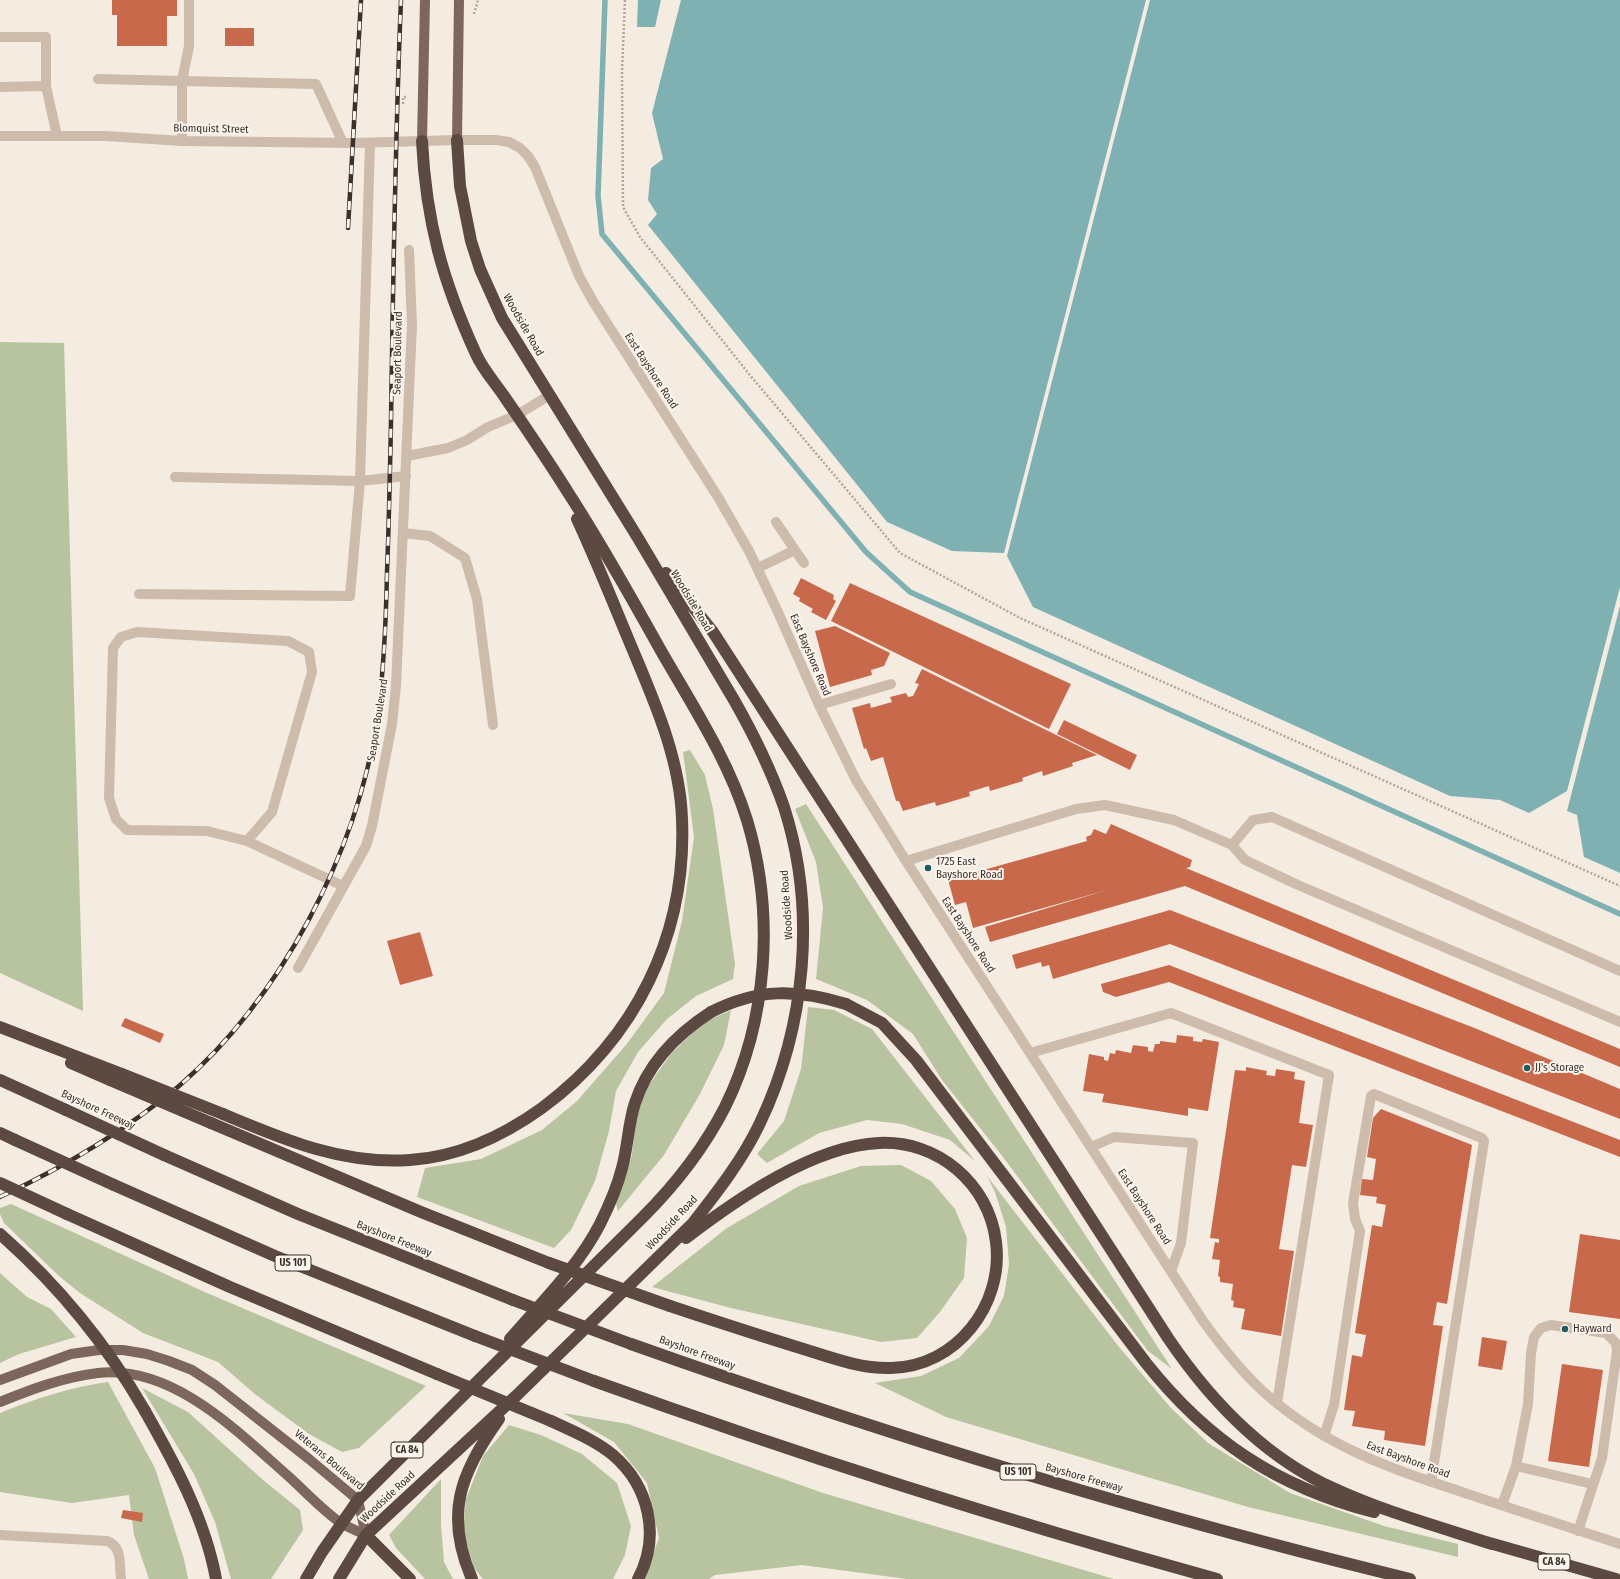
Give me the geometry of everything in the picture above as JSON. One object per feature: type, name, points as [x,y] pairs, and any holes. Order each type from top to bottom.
[{"type":"highway","name":"Woodside Road","points":[[339,1579],[366,1535],[516,1396],[693,1223],[730,1175],[760,1124],[782,1069],[790,1040],[800,983],[803,953],[802,917],[797,865],[784,808],[759,746],[734,700],[638,538],[502,318],[480,269],[471,241],[462,196],[457,140]]},
{"type":"highway","name":"Woodside Road","points":[[306,1579],[358,1500],[664,1197],[697,1153],[725,1106],[745,1057],[761,979],[764,926],[760,884],[754,845],[737,794],[714,744],[596,538],[548,461],[477,356],[447,285],[432,226],[423,168],[422,141]]},
{"type":"highway","points":[[0,1027],[122,1074],[300,1146],[352,1158],[379,1160],[409,1160],[457,1152],[486,1140],[529,1117],[578,1079],[600,1057],[616,1037],[645,990],[657,964],[675,903],[682,846],[680,791],[674,762],[658,709],[587,542],[548,461]]},
{"type":"highway","points":[[638,538],[713,632],[1168,1338],[1200,1382],[1219,1403],[1261,1442],[1310,1476],[1364,1502],[1492,1544]]},
{"type":"highway","points":[[457,1401],[587,1246],[599,1226],[616,1188],[622,1169],[630,1120],[642,1085],[663,1052],[678,1036],[711,1012],[728,1003],[766,993],[807,994],[846,1004],[882,1024],[916,1060],[1146,1363],[1201,1424],[1248,1458],[1301,1488],[1361,1509],[1492,1544]]},
{"type":"highway","points":[[0,1031],[110,1080],[421,1212],[549,1263],[670,1306],[847,1363],[892,1368],[915,1365],[934,1358],[952,1348],[968,1333],[980,1316],[989,1297],[995,1278],[997,1259],[996,1240],[992,1222],[975,1188],[950,1162],[933,1152],[916,1147],[899,1143],[878,1142],[850,1147],[822,1156],[771,1181],[703,1225],[633,1282]]},
{"type":"highway","name":"Bayshore Freeway","points":[[0,1080],[298,1214],[513,1300],[631,1344],[802,1404],[1029,1476],[1253,1539],[1410,1579]]},
{"type":"highway","name":"US 101","points":[[0,1133],[275,1256],[474,1336],[594,1381],[779,1446],[896,1485],[1010,1520],[1217,1579]]},
{"type":"highway","points":[[0,1183],[230,1287],[551,1421],[594,1442],[612,1455],[627,1470],[638,1486],[647,1507],[650,1534],[649,1552],[638,1579]]},
{"type":"highway","points":[[0,1234],[36,1267],[76,1312],[111,1357],[145,1411],[165,1447],[197,1515],[207,1541],[216,1579]]},
{"type":"highway","points":[[472,1579],[462,1552],[457,1529],[461,1492],[473,1459],[485,1438],[516,1396]]},
{"type":"highway","points":[[366,1535],[410,1579]]},
{"type":"highway","name":"CA 84","points":[[1492,1544],[1616,1579]]},
{"type":"main road","points":[[422,141],[425,0]]},
{"type":"main road","points":[[457,140],[459,0]]},
{"type":"main road","name":"Veterans Boulevard","points":[[0,1380],[71,1354],[99,1350],[123,1350],[148,1354],[170,1360],[192,1370],[215,1386],[309,1458],[358,1500],[366,1535]]},
{"type":"main road","points":[[0,1402],[47,1383],[100,1373],[121,1373],[141,1376],[160,1382],[182,1392],[222,1420],[342,1524],[366,1535]]},
{"type":"street","points":[[182,141],[182,81],[189,46],[189,0]]},
{"type":"street","points":[[0,37],[46,37],[46,86],[57,136]]},
{"type":"street","points":[[98,79],[316,84],[343,143]]},
{"type":"street","points":[[0,87],[46,86]]},
{"type":"street","name":"Blomquist Street","points":[[0,136],[106,136],[182,141],[343,143],[422,141]]},
{"type":"street","name":"East Bayshore Road","points":[[422,141],[496,140],[509,142],[520,148],[528,156],[535,167],[577,270],[594,303],[718,497],[758,568],[819,705],[856,780],[906,861],[1171,1271],[1222,1347],[1243,1372],[1277,1403],[1324,1436],[1373,1461],[1502,1506],[1620,1544]]},
{"type":"street","points":[[138,594],[350,596],[360,481],[370,143]]},
{"type":"street","name":"Seaport Boulevard","points":[[298,968],[327,920],[343,886],[366,846],[372,826],[392,724],[398,659],[412,325],[409,250]]},
{"type":"street","points":[[407,456],[448,448],[467,440],[488,427],[517,415],[550,395]]},
{"type":"street","points":[[175,477],[360,481],[406,476]]},
{"type":"street","points":[[776,522],[804,563]]},
{"type":"street","points":[[403,533],[430,536],[465,558],[477,599],[494,725]]},
{"type":"street","points":[[758,568],[795,550]]},
{"type":"street","points":[[247,841],[272,812],[312,672],[309,652],[288,641],[137,632],[121,637],[113,648],[109,798],[116,819],[127,830],[207,831],[247,841],[343,886]]},
{"type":"street","points":[[819,705],[892,684]]},
{"type":"street","points":[[906,861],[1076,809],[1105,805],[1174,820],[1232,845],[1245,860],[1298,885],[1620,1022]]},
{"type":"street","points":[[1232,845],[1253,820],[1272,817],[1620,971]]},
{"type":"street","points":[[1030,1053],[1171,1013],[1329,1074],[1277,1403]]},
{"type":"street","points":[[1324,1436],[1334,1405],[1360,1231],[1355,1219],[1353,1203],[1371,1096],[1374,1094],[1482,1138],[1484,1141],[1431,1482]]},
{"type":"street","points":[[1091,1147],[1114,1137],[1193,1143],[1181,1243],[1171,1271]]},
{"type":"street","points":[[1502,1506],[1516,1466],[1528,1404],[1531,1353],[1534,1337],[1541,1328],[1551,1325],[1606,1333],[1616,1343],[1617,1351],[1602,1458],[1592,1484],[1587,1508],[1578,1531]]},
{"type":"street","points":[[1516,1466],[1592,1484]]},
{"type":"street","points":[[0,1535],[107,1541],[114,1544],[118,1549],[121,1579]]},
{"type":"path","points":[[625,0],[622,71],[623,207],[640,237],[749,374],[900,553],[1020,618],[1620,886]]},
{"type":"path","points":[[403,104],[403,97],[407,97]]},
{"type":"green space","points":[[0,342],[64,343],[83,1011],[0,973]]},
{"type":"green space","points":[[690,750],[705,775],[713,809],[735,964],[733,979],[696,996],[667,1019],[638,1052],[616,1091],[609,1131],[595,1181],[571,1230],[554,1248],[417,1197],[425,1168],[481,1159],[542,1130],[577,1101],[626,1045],[664,993],[682,921],[694,837],[683,752]]},
{"type":"green space","points":[[806,804],[1172,1369],[1148,1351],[1003,1157],[942,1080],[913,1034],[867,1000],[816,979],[823,908],[816,862],[795,809]]},
{"type":"green space","points":[[808,1007],[834,1010],[872,1029],[975,1161],[950,1140],[902,1124],[867,1120],[819,1133],[767,1163],[757,1154],[784,1121],[801,1069]]},
{"type":"green space","points":[[731,1010],[724,1045],[700,1094],[664,1155],[618,1211],[616,1204],[632,1155],[635,1124],[644,1092],[670,1055],[702,1023]]},
{"type":"green space","points":[[901,1165],[931,1181],[955,1209],[967,1238],[964,1278],[940,1312],[917,1338],[881,1342],[731,1308],[652,1287],[727,1228],[799,1186],[861,1166]]},
{"type":"green space","points":[[987,1176],[1119,1347],[1170,1407],[1208,1443],[1290,1493],[1384,1526],[1458,1544],[1458,1557],[1248,1507],[946,1417],[875,1383],[921,1376],[959,1358],[989,1326],[1004,1296],[1009,1264],[1006,1227],[995,1192]]},
{"type":"green space","points":[[11,1204],[207,1293],[426,1386],[359,1448],[342,1452],[309,1434],[256,1395],[218,1362],[143,1333],[80,1293],[59,1276],[4,1223],[0,1214],[0,1208]]},
{"type":"green space","points":[[0,1273],[27,1297],[51,1309],[76,1337],[19,1354],[0,1363]]},
{"type":"green space","points":[[108,1382],[155,1468],[184,1559],[188,1579],[149,1579],[134,1535],[129,1495],[72,1503],[0,1492],[0,1413],[53,1394]]},
{"type":"green space","points":[[142,1388],[188,1412],[262,1479],[300,1510],[303,1530],[271,1579],[231,1579],[215,1522],[194,1474]]},
{"type":"green space","points":[[563,1413],[628,1424],[823,1493],[1114,1579],[907,1579],[802,1565],[715,1575],[709,1579],[644,1579],[659,1538],[647,1483],[614,1442]]},
{"type":"green space","points":[[509,1425],[541,1435],[582,1454],[617,1483],[631,1526],[625,1555],[613,1579],[483,1579],[474,1568],[463,1533],[466,1499],[483,1456]]},
{"type":"green space","points":[[441,1479],[441,1524],[444,1562],[453,1579],[425,1579],[396,1548],[389,1535]]},
{"type":"water","points":[[638,0],[661,0],[655,27],[637,27]]},
{"type":"water","points":[[681,0],[1146,0],[1004,553],[952,551],[887,522],[648,225],[657,214],[648,200],[651,168],[663,159],[652,113]]},
{"type":"water","points":[[1150,0],[1620,0],[1620,587],[1567,791],[1529,813],[1500,800],[1450,796],[1033,607],[1007,556]]},
{"type":"water","points":[[1620,606],[1620,873],[1584,857],[1577,815],[1567,811]]},
{"type":"building","points":[[112,0],[177,0],[177,16],[167,16],[167,46],[117,46],[117,15],[112,15]]},
{"type":"building","points":[[225,28],[254,28],[254,46],[225,46]]},
{"type":"building","points":[[801,578],[834,595],[833,599],[836,601],[826,620],[811,612],[813,609],[799,601],[800,598],[793,594]]},
{"type":"building","points":[[850,583],[1071,684],[1049,729],[831,621]]},
{"type":"building","points":[[835,626],[890,653],[884,666],[871,670],[872,675],[830,687],[815,631]]},
{"type":"building","points":[[922,669],[1097,755],[1072,763],[1073,766],[1043,776],[1042,771],[1022,778],[1023,781],[990,791],[989,786],[969,792],[970,796],[936,806],[935,802],[903,811],[899,801],[896,801],[883,757],[871,761],[866,748],[864,749],[852,708],[870,703],[871,708],[892,702],[890,697],[906,693],[908,697],[913,696],[919,684],[915,683]]},
{"type":"building","points":[[1064,720],[1137,755],[1130,770],[1057,734]]},
{"type":"building","points":[[1111,824],[1192,860],[1190,867],[1186,868],[1620,1049],[1620,1067],[1185,886],[990,942],[985,927],[1107,890],[973,928],[966,902],[955,905],[947,876],[960,872],[962,876],[1087,841],[1086,837],[1091,835],[1094,829],[1106,834]]},
{"type":"building","points":[[1170,910],[1477,1029],[1620,1089],[1620,1119],[1170,944],[1053,979],[1049,965],[1042,967],[1041,962],[1016,969],[1012,955]]},
{"type":"building","points":[[420,932],[433,976],[400,985],[387,941]]},
{"type":"building","points":[[1169,965],[1620,1140],[1620,1157],[1169,982],[1116,997],[1103,992],[1101,984]]},
{"type":"building","points":[[125,1018],[164,1034],[160,1043],[121,1026]]},
{"type":"building","points":[[1177,1035],[1193,1037],[1193,1041],[1202,1042],[1203,1039],[1219,1042],[1208,1111],[1188,1108],[1188,1116],[1102,1102],[1104,1094],[1083,1091],[1089,1054],[1104,1057],[1104,1060],[1108,1061],[1110,1053],[1115,1054],[1116,1050],[1131,1053],[1133,1045],[1148,1047],[1148,1051],[1153,1052],[1155,1044],[1160,1044],[1160,1041],[1176,1043]]},
{"type":"building","points":[[1246,1067],[1267,1071],[1266,1075],[1275,1076],[1276,1069],[1295,1072],[1294,1079],[1305,1081],[1299,1123],[1313,1125],[1306,1167],[1292,1165],[1279,1249],[1294,1251],[1281,1336],[1241,1329],[1245,1309],[1233,1307],[1234,1301],[1231,1300],[1233,1284],[1220,1282],[1220,1277],[1218,1276],[1220,1260],[1212,1259],[1215,1242],[1219,1243],[1219,1239],[1210,1238],[1235,1070],[1246,1071]]},
{"type":"building","points":[[1381,1109],[1472,1145],[1447,1304],[1437,1302],[1433,1325],[1443,1326],[1425,1446],[1384,1440],[1385,1431],[1352,1426],[1355,1411],[1344,1410],[1352,1355],[1362,1357],[1366,1335],[1355,1333],[1372,1225],[1382,1227],[1386,1205],[1376,1203],[1377,1197],[1360,1195],[1362,1179],[1373,1180],[1376,1159],[1367,1157],[1373,1118]]},
{"type":"building","points":[[1580,1234],[1620,1240],[1620,1319],[1569,1312]]},
{"type":"building","points":[[1482,1337],[1507,1341],[1502,1370],[1478,1366]]},
{"type":"building","points":[[1562,1364],[1603,1370],[1589,1467],[1548,1461]]},
{"type":"building","points":[[123,1510],[143,1513],[142,1522],[121,1518]]},
{"type":"waterway","points":[[605,0],[598,196],[602,234],[866,552],[910,592],[1620,914]]},
{"type":"railway","points":[[348,228],[361,0]]},
{"type":"railway","points":[[0,1197],[71,1161],[116,1133],[179,1086],[216,1051],[250,1011],[281,967],[308,920],[332,872],[352,822],[367,771],[377,721],[384,647],[401,0]]},
{"type":"place","name":"1725 East Bayshore Road","points":[[928,868]]},
{"type":"place","name":"JJ's Storage","points":[[1527,1068]]},
{"type":"place","name":"Hayward","points":[[1565,1329]]}]
